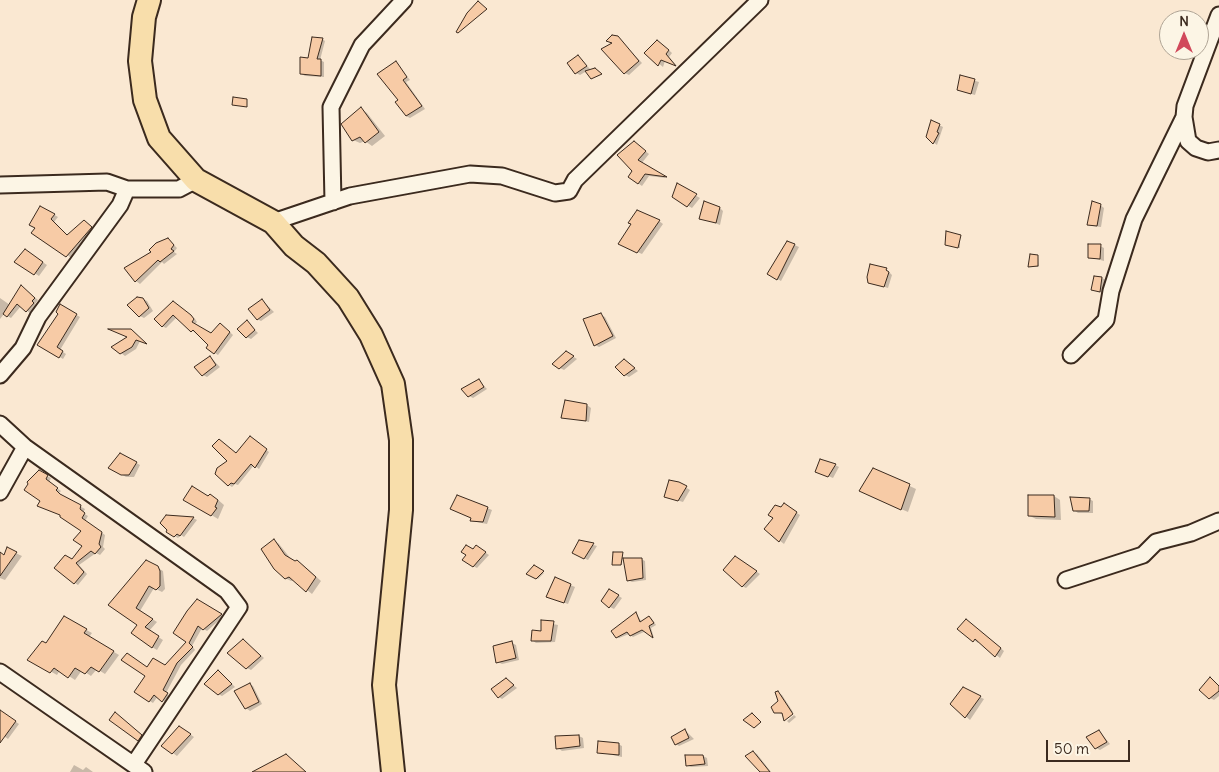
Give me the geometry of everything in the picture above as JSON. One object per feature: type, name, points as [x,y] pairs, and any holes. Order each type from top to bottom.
[{"type":"highway","points":[[149,0],[144,17],[140,61],[145,100],[159,138],[196,180],[273,222],[294,246],[316,263],[348,298],[371,335],[393,384],[401,440],[401,510],[384,685],[393,772]]},
{"type":"street","points":[[333,202],[331,107],[362,44],[404,0]]},
{"type":"street","points":[[273,222],[350,196],[470,174],[502,176],[554,193],[569,191],[575,180],[760,0]]},
{"type":"street","points":[[1219,15],[1185,106],[1184,117],[1188,141],[1208,152],[1219,150]]},
{"type":"street","points":[[1071,355],[1106,320],[1111,291],[1134,219],[1184,117]]},
{"type":"street","points":[[0,185],[107,182],[127,189],[179,189],[196,180]]},
{"type":"street","points":[[0,375],[23,348],[38,318],[120,205],[127,189]]},
{"type":"street","points":[[0,424],[25,447],[228,591],[239,607],[139,768],[0,672]]},
{"type":"street","points":[[0,492],[25,447]]},
{"type":"street","points":[[1066,580],[1143,555],[1156,542],[1191,533],[1219,521]]},
{"type":"building","points":[[478,1],[487,9],[458,33],[456,32],[467,13]]},
{"type":"building","points":[[612,35],[618,36],[639,61],[624,74],[601,49],[612,43],[606,41]]},
{"type":"building","points":[[312,37],[323,38],[317,59],[321,59],[321,76],[300,74],[300,57],[308,58]]},
{"type":"building","points":[[657,40],[669,50],[666,54],[676,66],[661,60],[658,66],[644,53]]},
{"type":"building","points":[[578,55],[587,66],[575,74],[567,63]]},
{"type":"building","points":[[396,61],[407,77],[403,80],[422,106],[406,116],[395,102],[398,100],[377,74]]},
{"type":"building","points":[[595,68],[602,74],[591,79],[585,71]]},
{"type":"building","points":[[960,75],[975,79],[971,94],[957,90]]},
{"type":"building","points":[[233,97],[247,99],[247,107],[232,105]]},
{"type":"building","points":[[361,107],[379,132],[365,143],[360,137],[352,141],[341,124]]},
{"type":"building","points":[[931,120],[940,124],[937,132],[939,133],[933,144],[926,137]]},
{"type":"building","points":[[634,141],[646,151],[638,160],[667,177],[645,174],[638,184],[628,177],[632,171],[617,155]]},
{"type":"building","points":[[677,183],[697,194],[687,207],[672,197]]},
{"type":"building","points":[[704,201],[720,207],[716,223],[699,219]]},
{"type":"building","points":[[1092,201],[1101,204],[1097,226],[1087,225]]},
{"type":"building","points":[[40,206],[55,214],[51,219],[67,235],[84,220],[92,227],[66,257],[31,233],[35,228],[29,225]]},
{"type":"building","points":[[637,210],[660,220],[637,253],[618,244],[631,224],[628,223]]},
{"type":"building","points":[[946,231],[961,235],[958,248],[945,245]]},
{"type":"building","points":[[168,238],[174,245],[171,249],[174,251],[160,262],[158,260],[135,282],[124,268],[151,252],[149,250],[156,243]]},
{"type":"building","points":[[787,241],[795,244],[777,280],[767,274]]},
{"type":"building","points":[[1088,244],[1101,244],[1100,259],[1088,258]]},
{"type":"building","points":[[25,249],[43,262],[34,275],[14,262]]},
{"type":"building","points":[[1030,254],[1038,255],[1038,266],[1028,267]]},
{"type":"building","points":[[870,264],[887,268],[886,270],[889,272],[884,287],[868,283],[867,277]]},
{"type":"building","points":[[1094,276],[1102,277],[1100,292],[1091,290]]},
{"type":"building","points":[[21,285],[35,298],[32,301],[34,303],[26,312],[17,304],[7,317],[3,314]]},
{"type":"building","points":[[137,297],[143,298],[149,308],[139,317],[127,305]]},
{"type":"building","points":[[262,299],[270,310],[257,320],[248,309]]},
{"type":"building","points":[[173,301],[191,315],[194,319],[192,322],[211,333],[220,323],[230,332],[214,354],[206,348],[208,345],[193,330],[191,332],[173,315],[162,327],[154,319]]},
{"type":"building","points":[[60,304],[77,314],[57,347],[63,351],[59,358],[37,345],[58,314],[56,312]]},
{"type":"building","points":[[601,313],[613,336],[594,346],[583,319]]},
{"type":"building","points":[[247,320],[255,330],[246,338],[237,329]]},
{"type":"building","points":[[108,329],[131,329],[147,344],[136,340],[132,347],[120,354],[111,347],[127,337]]},
{"type":"building","points":[[566,351],[574,356],[559,369],[552,364]]},
{"type":"building","points":[[210,356],[216,365],[202,376],[194,367]]},
{"type":"building","points":[[624,359],[635,368],[624,376],[615,367]]},
{"type":"building","points":[[479,379],[484,387],[468,397],[461,389]]},
{"type":"building","points":[[565,400],[587,404],[586,421],[561,418]]},
{"type":"building","points":[[250,436],[267,449],[255,468],[251,464],[234,484],[231,483],[228,486],[215,474],[217,468],[227,461],[212,446],[219,439],[236,453]]},
{"type":"building","points":[[120,453],[137,462],[129,475],[121,475],[108,468]]},
{"type":"building","points":[[820,459],[836,464],[828,477],[815,472]]},
{"type":"building","points":[[873,468],[910,484],[901,510],[859,491]]},
{"type":"building","points":[[39,470],[48,475],[46,479],[58,488],[56,490],[60,494],[81,505],[80,509],[85,513],[82,518],[102,532],[99,544],[101,547],[95,554],[91,551],[76,563],[84,572],[74,584],[54,568],[65,555],[72,559],[82,546],[73,540],[81,531],[60,517],[60,515],[37,506],[40,501],[24,490],[28,484],[27,482]]},
{"type":"building","points":[[669,480],[687,486],[678,501],[664,497]]},
{"type":"building","points":[[192,486],[218,500],[215,507],[217,508],[211,516],[183,500]]},
{"type":"building","points":[[457,495],[488,507],[483,522],[470,521],[471,518],[450,509]]},
{"type":"building","points":[[1028,495],[1054,495],[1055,517],[1028,516]]},
{"type":"building","points":[[1070,497],[1090,498],[1089,511],[1073,511]]},
{"type":"building","points":[[784,503],[797,512],[779,542],[764,529],[773,518],[768,515],[775,505],[781,507]]},
{"type":"building","points":[[166,515],[194,517],[180,536],[177,534],[174,537],[166,532],[167,530],[160,523]]},
{"type":"building","points":[[274,539],[285,555],[295,561],[297,560],[316,577],[306,592],[289,577],[285,579],[274,569],[261,549]]},
{"type":"building","points":[[579,540],[594,543],[584,559],[572,553]]},
{"type":"building","points":[[466,545],[473,549],[476,545],[486,552],[473,567],[462,560],[466,555],[461,552]]},
{"type":"building","points":[[7,547],[17,552],[0,576],[0,552],[4,555]]},
{"type":"building","points":[[613,552],[623,552],[621,565],[612,565]]},
{"type":"building","points":[[735,556],[757,571],[742,587],[723,570]]},
{"type":"building","points":[[623,558],[642,558],[643,578],[627,581]]},
{"type":"building","points":[[146,560],[158,566],[160,586],[156,590],[149,586],[136,608],[153,619],[145,627],[159,636],[152,648],[131,633],[137,625],[108,605]]},
{"type":"building","points":[[534,565],[544,571],[536,579],[526,574]]},
{"type":"building","points":[[555,577],[571,584],[564,603],[546,597]]},
{"type":"building","points":[[609,589],[619,595],[609,608],[601,601]]},
{"type":"building","points":[[197,599],[222,614],[203,630],[198,626],[189,643],[193,647],[177,663],[163,690],[168,693],[162,702],[154,695],[149,702],[134,692],[145,676],[121,660],[127,653],[147,667],[153,658],[165,665],[186,642],[173,633]]},
{"type":"building","points":[[636,612],[640,622],[649,616],[654,623],[649,626],[653,638],[642,630],[630,636],[627,632],[616,638],[611,631]]},
{"type":"building","points":[[64,616],[87,629],[84,633],[114,651],[99,672],[91,667],[85,674],[75,668],[68,678],[54,668],[50,673],[27,660],[42,641],[46,643]]},
{"type":"building","points":[[966,619],[1001,648],[995,657],[975,639],[973,642],[957,629]]},
{"type":"building","points":[[541,620],[554,621],[551,641],[531,641],[532,630],[541,631]]},
{"type":"building","points":[[243,639],[261,656],[246,669],[227,653]]},
{"type":"building","points":[[512,641],[516,658],[496,663],[493,646]]},
{"type":"building","points":[[218,670],[232,684],[218,695],[204,684]]},
{"type":"building","points":[[1210,677],[1219,686],[1219,691],[1209,699],[1199,690]]},
{"type":"building","points":[[506,678],[514,685],[498,698],[491,689]]},
{"type":"building","points":[[250,683],[259,702],[245,709],[234,691]]},
{"type":"building","points":[[963,687],[981,696],[965,718],[950,704]]},
{"type":"building","points":[[778,691],[793,714],[784,721],[782,713],[774,713],[771,707],[778,701],[775,692]]},
{"type":"building","points":[[0,710],[16,721],[0,743]]},
{"type":"building","points":[[115,712],[142,735],[138,741],[109,720]]},
{"type":"building","points":[[752,713],[761,722],[754,728],[743,720]]},
{"type":"building","points":[[179,726],[191,734],[172,754],[161,746]]},
{"type":"building","points":[[685,729],[689,738],[675,745],[671,737]]},
{"type":"building","points":[[1099,730],[1107,742],[1095,749],[1086,737]]},
{"type":"building","points":[[579,735],[580,746],[556,749],[555,736]]},
{"type":"building","points":[[598,741],[619,743],[619,755],[597,753]]},
{"type":"building","points":[[753,751],[770,772],[760,772],[745,756]]},
{"type":"building","points":[[286,754],[306,772],[252,772]]},
{"type":"building","points":[[685,755],[703,755],[705,764],[686,766]]}]
